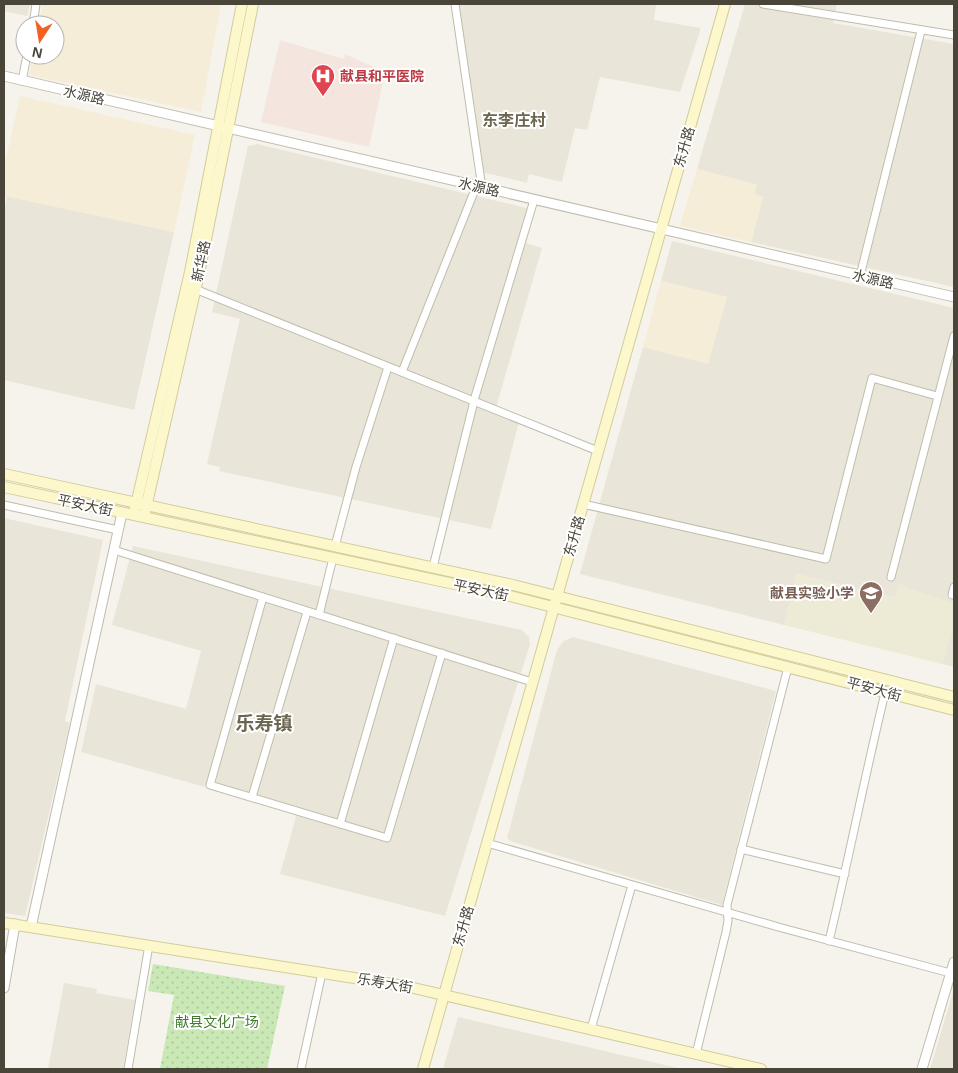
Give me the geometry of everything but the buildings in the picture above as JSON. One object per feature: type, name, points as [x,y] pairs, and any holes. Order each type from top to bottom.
[{"type":"main road","name":"新华路","points":[[138,516],[195,289],[224,128],[242,4]]},
{"type":"main road","name":"新华路","points":[[141,504],[190,272],[252,4]]},
{"type":"main road","name":"东升路","points":[[423,1069],[725,4]]},
{"type":"main road","name":"平安大街","points":[[4,474],[433,567],[557,596],[954,697]]},
{"type":"main road","name":"平安大街","points":[[4,487],[554,607],[954,710]]},
{"type":"main road","name":"乐寿大街","points":[[4,923],[405,986],[761,1069]]},
{"type":"street","points":[[402,372],[479,187],[455,4]]},
{"type":"street","points":[[763,4],[954,36]]},
{"type":"street","points":[[860,276],[921,30]]},
{"type":"street","points":[[22,81],[25,65]]},
{"type":"street","name":"水源路","points":[[4,76],[954,297]]},
{"type":"street","points":[[433,567],[474,401],[534,200]]},
{"type":"street","points":[[195,289],[598,451]]},
{"type":"street","points":[[891,577],[954,336]]},
{"type":"street","points":[[335,546],[356,467],[388,367]]},
{"type":"street","points":[[582,504],[826,559],[872,378],[938,396]]},
{"type":"street","points":[[4,505],[118,530]]},
{"type":"street","points":[[31,927],[122,513]]},
{"type":"street","points":[[114,550],[532,682]]},
{"type":"street","points":[[319,615],[333,558]]},
{"type":"street","points":[[952,595],[954,587]]},
{"type":"street","points":[[263,598],[210,785],[252,798],[387,838],[442,653]]},
{"type":"street","points":[[252,798],[308,612]]},
{"type":"street","points":[[340,824],[394,638]]},
{"type":"street","points":[[696,1054],[726,932],[727,905],[788,667]]},
{"type":"street","points":[[829,941],[846,874],[869,756],[885,693]]},
{"type":"street","points":[[487,843],[727,913],[953,973]]},
{"type":"street","points":[[742,849],[846,874]]},
{"type":"street","points":[[591,1029],[632,885]]},
{"type":"street","points":[[4,988],[15,924]]},
{"type":"street","points":[[128,1069],[149,945]]},
{"type":"street","points":[[922,1069],[953,973],[954,962]]},
{"type":"street","points":[[301,1069],[322,973]]},
{"type":"shaded area","points":[[4,4],[30,4],[27,15],[4,11]]},
{"type":"shaded area","points":[[43,4],[221,4],[201,112],[29,75],[31,65],[65,65],[65,15],[41,15]]},
{"type":"shaded area","points":[[458,4],[656,4],[654,20],[701,28],[680,92],[600,77],[587,130],[575,128],[562,182],[529,174],[527,183],[482,172]]},
{"type":"shaded area","points":[[745,4],[837,4],[833,23],[954,44],[954,287],[751,242],[763,197],[754,194],[757,185],[697,169]]},
{"type":"shaded area","name":"献县和平医院","points":[[280,40],[344,59],[345,54],[385,72],[369,147],[261,122]]},
{"type":"shaded area","points":[[20,96],[195,135],[174,232],[4,196],[4,168]]},
{"type":"shaded area","points":[[257,144],[535,210],[526,243],[542,248],[495,411],[519,422],[491,529],[219,471],[220,467],[207,464],[240,319],[212,312],[248,146]]},
{"type":"shaded area","points":[[697,169],[757,185],[754,194],[763,197],[751,242],[680,226]]},
{"type":"shaded area","points":[[7,196],[174,232],[134,410],[4,380],[4,210]]},
{"type":"shaded area","points":[[672,241],[954,308],[954,604],[899,585],[895,598],[797,574],[784,625],[580,574],[643,347],[708,363],[727,297],[661,281]]},
{"type":"shaded area","points":[[661,281],[727,297],[708,364],[643,347]]},
{"type":"shaded area","points":[[4,518],[103,540],[65,721],[70,723],[25,916],[4,913]]},
{"type":"shaded area","points":[[133,546],[522,630],[529,637],[530,644],[445,916],[280,874],[297,813],[81,752],[96,684],[186,709],[201,651],[112,625]]},
{"type":"shaded area","name":"献县实验小学","points":[[797,574],[894,598],[899,584],[954,604],[954,624],[942,664],[784,625]]},
{"type":"shaded area","points":[[954,624],[954,667],[942,664]]},
{"type":"shaded area","points":[[573,637],[776,691],[722,905],[510,841],[507,838],[557,650],[564,641]]},
{"type":"shaded area","points":[[64,983],[97,989],[96,993],[135,1000],[123,1069],[48,1069]]},
{"type":"shaded area","points":[[954,989],[954,1069],[930,1069]]},
{"type":"shaded area","points":[[458,1017],[682,1069],[443,1069]]},
{"type":"green space","name":"献县文化广场","points":[[153,964],[285,986],[267,1069],[160,1069],[174,995],[148,991]]},
{"type":"place","name":"献县和平医院","points":[[323,97]]},
{"type":"place","name":"献县实验小学","points":[[871,614]]},
{"type":"district","name":"东李庄村","points":[[514,120]]},
{"type":"district","name":"乐寿镇","points":[[264,723]]}]
